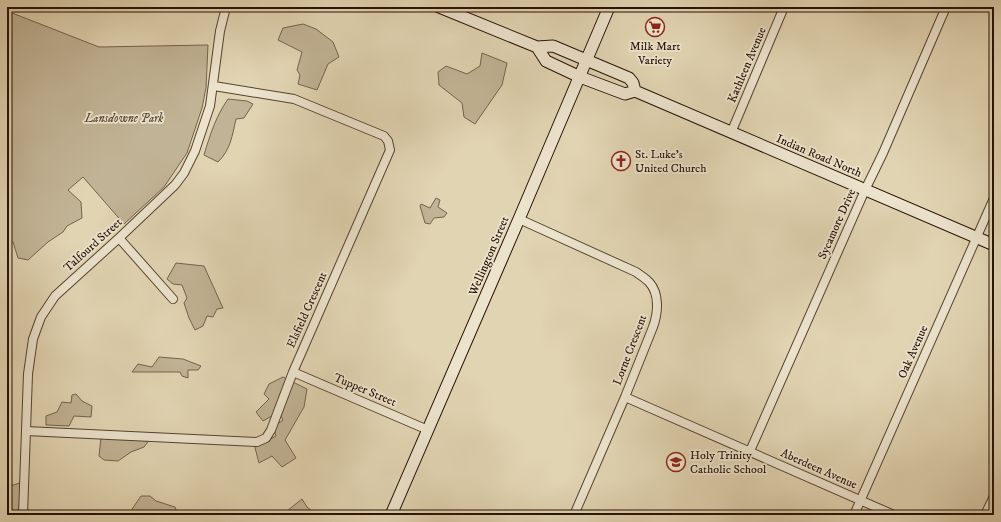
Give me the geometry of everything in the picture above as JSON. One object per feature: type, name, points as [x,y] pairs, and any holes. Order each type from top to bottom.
[{"type":"main road","points":[[439,7],[537,47],[553,46],[587,60],[629,78],[633,83],[635,91]]},
{"type":"main road","name":"Wellington Street","points":[[391,515],[609,7]]},
{"type":"main road","name":"Indian Road North","points":[[537,47],[546,61],[580,77],[625,94],[635,91],[994,245]]},
{"type":"street","name":"Talfourd Street","points":[[23,515],[28,374],[33,339],[41,316],[55,296],[175,185],[184,173],[195,151],[210,106],[214,86],[220,31],[226,7]]},
{"type":"street","name":"Kathleen Avenue","points":[[731,133],[784,7]]},
{"type":"street","name":"Sycamore Drive","points":[[750,451],[865,190],[883,153],[946,7]]},
{"type":"street","name":"Elsfield Crescent","points":[[26,431],[258,442],[266,438],[271,430],[293,372],[390,150],[388,141],[384,136],[294,99],[214,86]]},
{"type":"street","name":"Oak Avenue","points":[[854,515],[994,198]]},
{"type":"street","name":"Lorne Crescent","points":[[519,219],[636,272],[649,282],[656,294],[656,316],[625,397],[574,515]]},
{"type":"street","points":[[119,238],[173,299]]},
{"type":"street","name":"Tupper Street","points":[[293,372],[428,430]]},
{"type":"street","name":"Aberdeen Avenue","points":[[625,397],[894,515]]},
{"type":"street","points":[[986,515],[994,496]]},
{"type":"green space","name":"Lansdowne Park","points":[[7,11],[99,47],[208,45],[206,88],[202,108],[187,153],[164,187],[124,224],[83,177],[68,190],[81,202],[82,218],[67,226],[63,232],[48,242],[28,260],[18,258],[13,242],[7,240]]},
{"type":"green space","points":[[303,24],[316,29],[333,42],[339,57],[328,64],[317,90],[298,84],[300,75],[297,70],[302,52],[278,40],[283,28]]},
{"type":"green space","points":[[482,53],[507,63],[502,85],[475,124],[464,117],[462,103],[439,85],[438,72],[446,66],[467,74],[480,66]]},
{"type":"green space","points":[[228,99],[247,101],[253,104],[244,118],[236,119],[232,137],[226,152],[218,162],[204,155],[217,119]]},
{"type":"green space","points":[[436,198],[440,200],[438,207],[447,213],[444,217],[434,218],[430,224],[425,223],[420,206],[421,204],[430,208]]},
{"type":"green space","points":[[176,263],[204,266],[223,308],[217,309],[213,317],[207,316],[203,326],[195,330],[184,303],[187,298],[182,285],[173,284],[167,279]]},
{"type":"green space","points":[[159,357],[183,359],[201,366],[198,370],[188,370],[188,378],[182,376],[180,372],[132,372],[138,364],[152,367]]},
{"type":"green space","points":[[283,377],[307,389],[304,407],[285,440],[296,458],[282,467],[272,456],[259,463],[254,444],[263,443],[276,436],[274,430],[276,425],[283,420],[279,412],[263,421],[256,412],[269,399],[264,394],[269,384]]},
{"type":"green space","points":[[76,394],[82,401],[92,406],[91,417],[74,416],[69,426],[46,425],[46,416],[57,412],[62,402],[71,403],[72,395]]},
{"type":"green space","points":[[101,437],[150,439],[144,447],[131,452],[118,461],[104,460],[99,456]]},
{"type":"green space","points":[[23,482],[22,515],[7,515],[7,487]]},
{"type":"green space","points":[[141,496],[150,496],[156,501],[175,507],[178,515],[132,515],[132,509]]},
{"type":"green space","points":[[302,499],[307,507],[317,515],[290,515],[287,511]]},
{"type":"place","name":"Milk Mart Variety","points":[[655,27]]},
{"type":"place","name":"St. Luke's United Church","points":[[621,161]]},
{"type":"place","name":"Holy Trinity Catholic School","points":[[676,462]]}]
